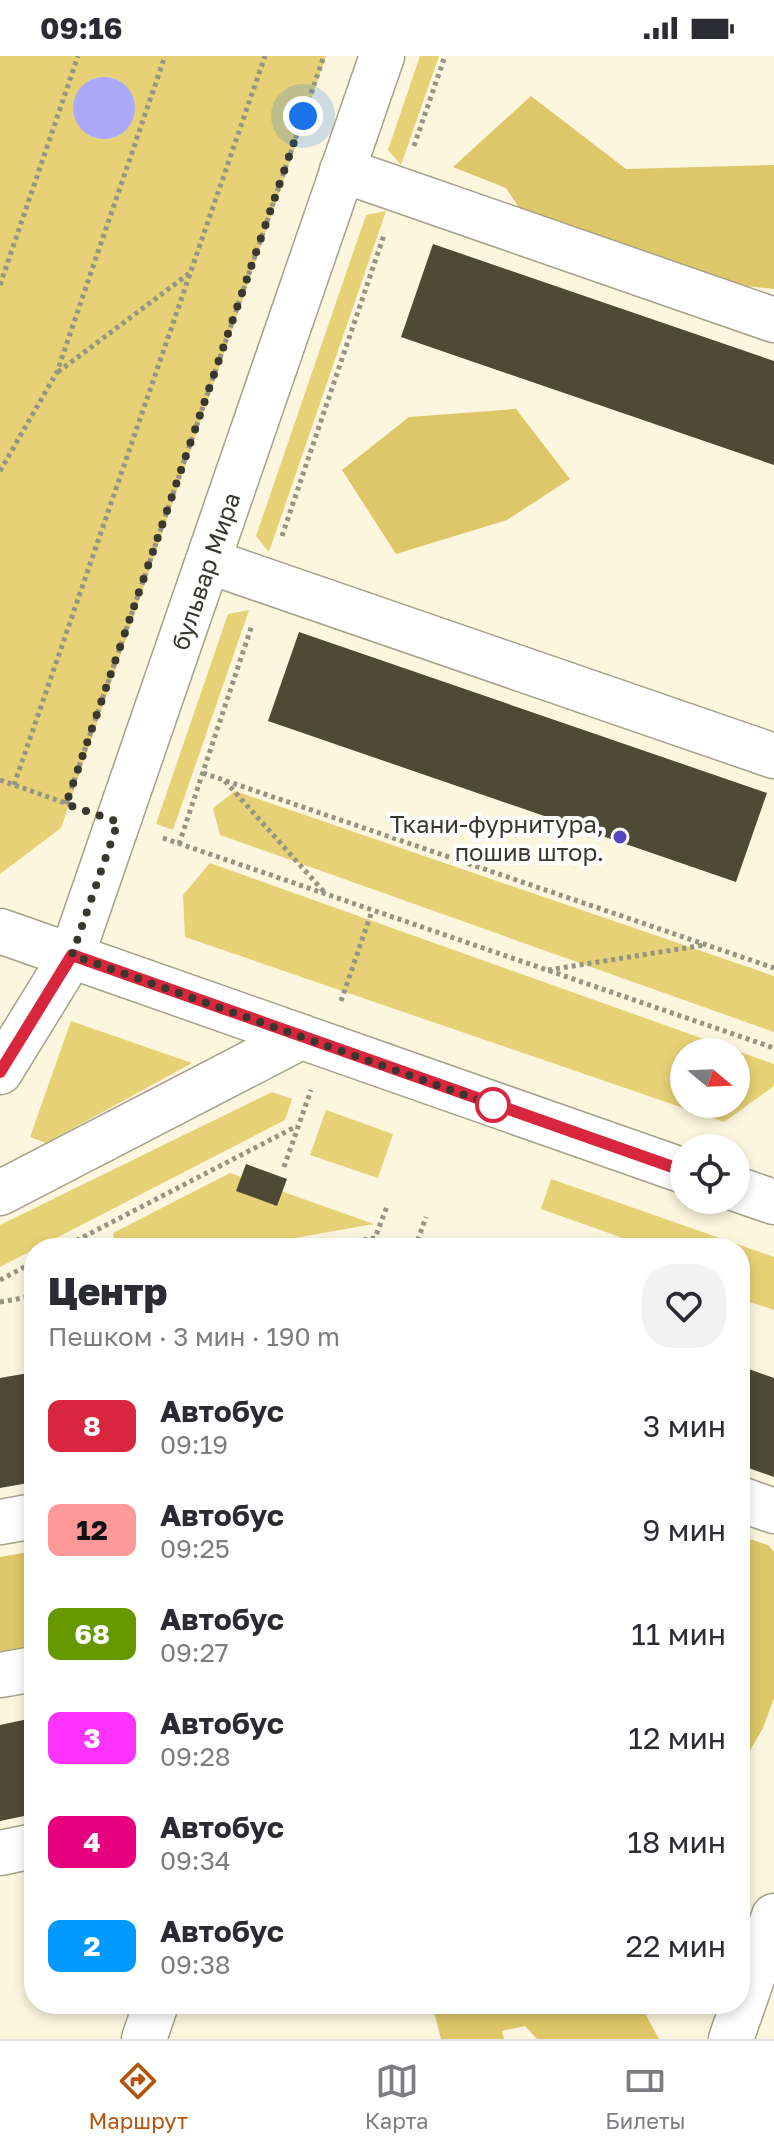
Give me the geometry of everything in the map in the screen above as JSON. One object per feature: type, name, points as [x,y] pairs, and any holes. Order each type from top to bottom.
[{"type":"street","name":"бульвар Мира","points":[[0,1072],[72,955],[382,56]]},
{"type":"street","points":[[342,170],[774,320]]},
{"type":"street","points":[[208,561],[774,756]]},
{"type":"street","points":[[0,931],[670,1166]]},
{"type":"street","points":[[0,1193],[314,1042]]},
{"type":"street","points":[[750,1194],[774,1202]]},
{"type":"street","points":[[750,1503],[774,1511]]},
{"type":"street","points":[[0,1522],[24,1518]]},
{"type":"street","points":[[0,1675],[24,1671]]},
{"type":"street","points":[[0,1853],[24,1848]]},
{"type":"street","points":[[750,1974],[774,1916]]},
{"type":"street","points":[[144,2039],[153,2014]]},
{"type":"street","points":[[731,2039],[738,2014]]},
{"type":"path","points":[[0,285],[78,56]]},
{"type":"path","points":[[0,471],[57,372],[165,56]]},
{"type":"path","points":[[14,785],[265,56]]},
{"type":"path","points":[[66,804],[324,56]]},
{"type":"path","points":[[179,844],[445,56]]},
{"type":"path","points":[[57,372],[191,271]]},
{"type":"path","points":[[203,773],[774,968]]},
{"type":"path","points":[[0,780],[774,1048]]},
{"type":"path","points":[[224,780],[327,895]]},
{"type":"path","points":[[284,1167],[298,1126],[314,1042],[372,911]]},
{"type":"path","points":[[547,970],[705,945]]},
{"type":"path","points":[[81,1238],[298,1126]]},
{"type":"path","points":[[375,1238],[388,1204]]},
{"type":"path","points":[[419,1238],[426,1217]]},
{"type":"path","points":[[0,1280],[24,1267]]},
{"type":"path","points":[[0,1302],[24,1298]]},
{"type":"shaded area","points":[[0,56],[326,56],[61,828],[0,874]]},
{"type":"shaded area","points":[[420,56],[439,56],[401,165],[388,150]]},
{"type":"shaded area","points":[[531,96],[626,169],[774,165],[774,289],[557,265],[506,188],[453,167]]},
{"type":"shaded area","points":[[386,211],[269,552],[256,536],[366,215]]},
{"type":"shaded area","points":[[516,409],[570,479],[507,520],[396,554],[342,470],[409,417]]},
{"type":"shaded area","points":[[249,610],[173,830],[156,824],[228,614]]},
{"type":"shaded area","points":[[235,791],[774,976],[774,1032],[220,835],[213,808]]},
{"type":"shaded area","points":[[210,863],[701,1038],[670,1038],[670,1103],[185,937],[183,895]]},
{"type":"shaded area","points":[[71,1021],[192,1063],[46,1143],[30,1137]]},
{"type":"shaded area","points":[[750,1055],[774,1064],[774,1086],[750,1103]]},
{"type":"shaded area","points":[[272,1092],[292,1099],[285,1120],[56,1238],[24,1238],[24,1255],[0,1267],[0,1225]]},
{"type":"shaded area","points":[[326,1110],[393,1134],[378,1178],[310,1155]]},
{"type":"shaded area","points":[[230,1173],[374,1224],[295,1238],[114,1238],[113,1233]]},
{"type":"shaded area","points":[[551,1179],[720,1238],[623,1238],[541,1209]]},
{"type":"shaded area","points":[[750,1249],[774,1257],[774,1310],[750,1302]]},
{"type":"shaded area","points":[[750,1539],[768,1545],[774,1552],[774,1698],[763,1728],[750,1751]]},
{"type":"shaded area","points":[[24,1553],[24,1657],[0,1661],[0,1557]]},
{"type":"shaded area","points":[[435,2014],[645,2014],[659,2039],[537,2039],[525,2026],[502,2031],[504,2039],[441,2039]]},
{"type":"water","points":[[104,77],[116,79],[126,86],[133,96],[133,120],[126,130],[116,137],[104,139],[92,137],[82,130],[75,120],[73,108],[75,96],[82,86],[92,79]]},
{"type":"building","points":[[433,244],[774,361],[774,465],[401,337]]},
{"type":"building","points":[[299,632],[767,793],[736,882],[268,721]]},
{"type":"building","points":[[246,1164],[287,1179],[277,1206],[236,1191]]},
{"type":"building","points":[[750,1370],[774,1378],[774,1477],[750,1469]]},
{"type":"building","points":[[24,1374],[24,1484],[0,1488],[0,1378]]},
{"type":"building","points":[[24,1720],[24,1816],[0,1821],[0,1725]]},
{"type":"bus line","name":"8","points":[[0,1072],[72,955],[670,1166]]},
{"type":"place","name":"Ткани-фурнитура, пошив штор.","points":[[620,837]]},
{"type":"route","points":[[303,116],[66,804],[118,822],[72,955],[493,1105]]}]
